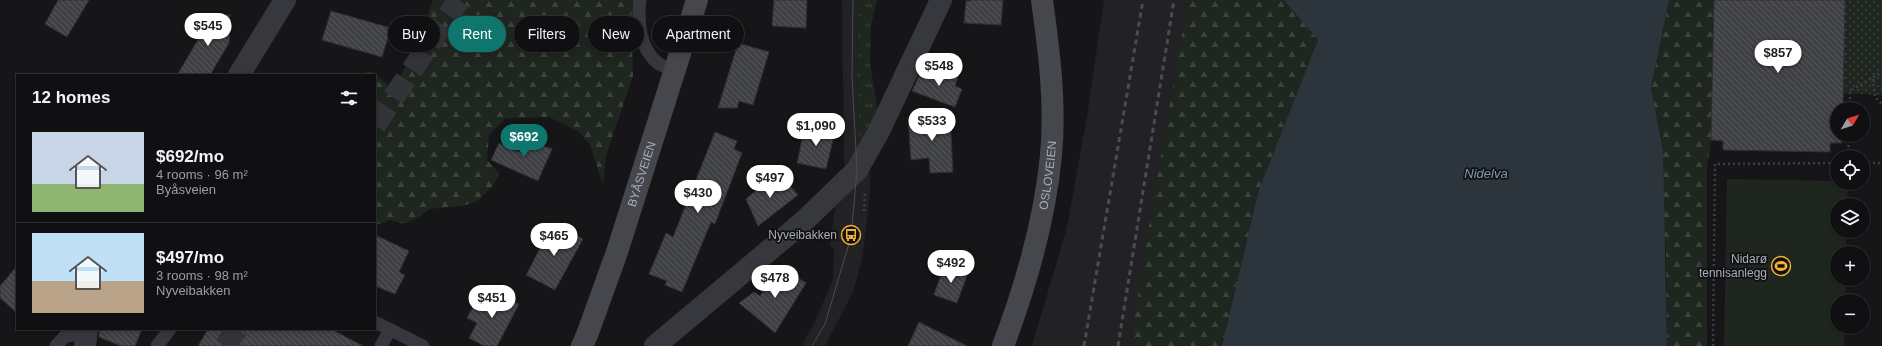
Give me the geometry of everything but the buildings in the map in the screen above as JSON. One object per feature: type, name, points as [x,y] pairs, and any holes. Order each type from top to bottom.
[{"type":"main road","name":"BYÅSVEIEN","points":[[582,346],[618,252],[697,0]]},
{"type":"main road","name":"OSLOVEIEN","points":[[1003,346],[1013,320],[1032,256],[1043,210],[1051,154],[1051,66],[1042,0]]},
{"type":"street","points":[[240,74],[285,0]]},
{"type":"street","points":[[655,346],[803,222],[857,170],[879,132],[941,0]]},
{"type":"lane","points":[[640,0],[638,19],[643,43],[651,57],[661,66],[674,70]]},
{"type":"lane","points":[[376,323],[423,346]]},
{"type":"lane","points":[[156,346],[169,330]]},
{"type":"lane","points":[[381,346],[390,330]]},
{"type":"lane","points":[[56,346],[64,337],[86,336]]},
{"type":"path","points":[[1850,102],[1850,91],[1873,79],[1882,72]]},
{"type":"path","points":[[1873,79],[1875,97],[1882,104]]},
{"type":"path","points":[[1713,346],[1715,164],[1830,163]]},
{"type":"path","points":[[1870,163],[1881,163]]},
{"type":"shaded area","points":[[842,0],[859,0],[857,70],[860,157],[870,170],[868,212],[863,253],[854,290],[825,346],[801,346],[814,324],[833,279],[834,250],[830,245],[835,207],[848,192],[844,161]]},
{"type":"shaded area","points":[[1104,0],[1188,0],[1130,346],[1032,346],[1067,227],[1087,117]]},
{"type":"green space","points":[[433,0],[635,0],[631,16],[588,16],[588,52],[632,52],[633,76],[606,156],[603,185],[590,145],[579,132],[549,117],[506,118],[489,135],[487,160],[499,173],[493,186],[476,202],[462,206],[429,209],[420,217],[404,224],[391,220],[376,225],[376,75],[388,85],[396,84],[413,52],[440,52],[440,16],[427,16]]},
{"type":"green space","points":[[859,0],[877,0],[871,26],[870,64],[877,107],[873,126],[860,157],[857,70]]},
{"type":"green space","points":[[1188,0],[1284,0],[1318,40],[1259,189],[1222,346],[1130,346],[1153,201]]},
{"type":"green space","points":[[1669,0],[1714,0],[1711,140],[1707,167],[1707,346],[1667,346],[1666,254],[1651,88]]},
{"type":"green space","points":[[1845,0],[1882,0],[1882,95],[1843,93]]},
{"type":"green space","points":[[373,72],[375,74],[359,74]]},
{"type":"green space","name":"Nidarø tennisanlegg","points":[[1727,179],[1830,181],[1830,190],[1848,190],[1847,198],[1830,198],[1830,238],[1847,238],[1846,246],[1830,246],[1830,286],[1846,286],[1845,294],[1830,294],[1830,334],[1845,334],[1844,346],[1724,346]]},
{"type":"water","name":"Nidelva","points":[[1284,0],[1669,0],[1651,88],[1663,152],[1667,346],[1222,346],[1259,189],[1318,40]]},
{"type":"tunnel","points":[[376,124],[459,0]]},
{"type":"tunnel","points":[[225,346],[236,330]]},
{"type":"tram line","points":[[812,346],[825,324],[851,237],[857,170],[852,77],[853,0]]},
{"type":"railway","points":[[1084,346],[1143,0]]},
{"type":"railway","points":[[1118,346],[1174,0]]},
{"type":"place","name":"Nyveibakken","points":[[851,235]]},
{"type":"place","name":"Nidarø tennisanlegg","points":[[1781,266]]}]
